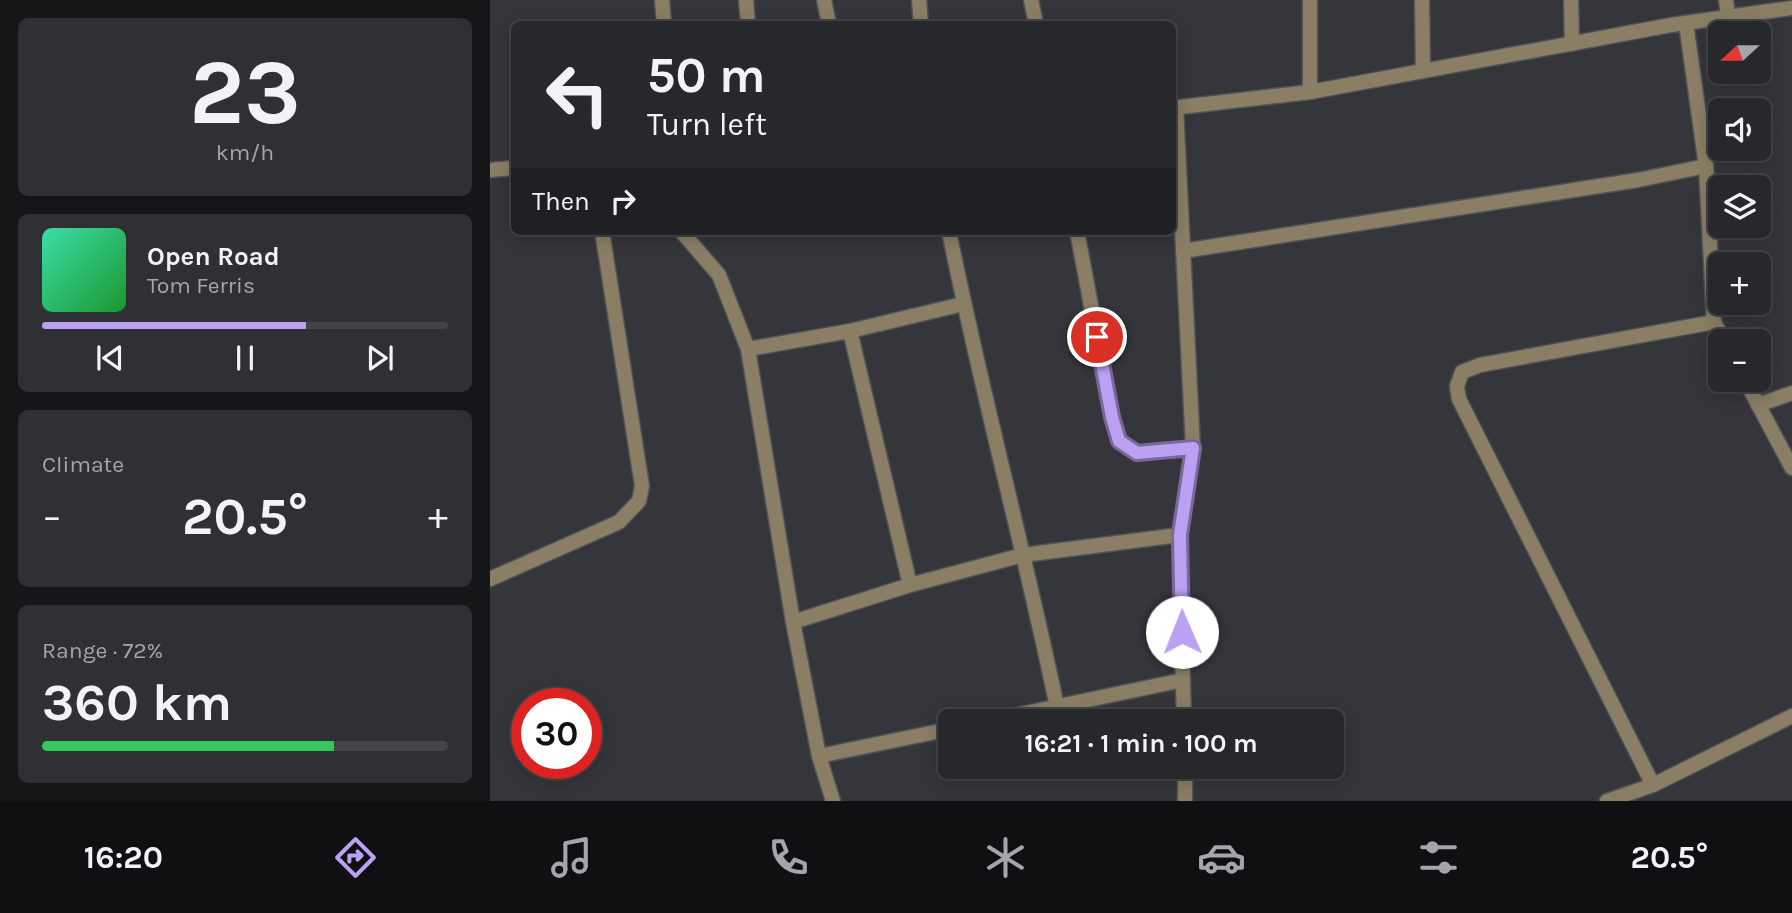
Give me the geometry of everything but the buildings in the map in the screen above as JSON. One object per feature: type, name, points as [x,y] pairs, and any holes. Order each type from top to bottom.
[{"type":"street","points":[[662,0],[664,21]]},
{"type":"street","points":[[746,0],[748,21]]},
{"type":"street","points":[[824,0],[828,21]]},
{"type":"street","points":[[919,0],[921,21]]},
{"type":"street","points":[[1031,0],[1035,21]]},
{"type":"street","points":[[1310,0],[1310,92]]},
{"type":"street","points":[[1422,0],[1423,71]]},
{"type":"street","points":[[1571,0],[1572,44]]},
{"type":"street","points":[[1726,0],[1728,17]]},
{"type":"street","points":[[1176,108],[1310,92],[1686,23],[1792,8]]},
{"type":"street","points":[[1686,23],[1706,166],[1714,322],[1718,329]]},
{"type":"street","points":[[1176,140],[1193,448],[1180,535],[1184,709]]},
{"type":"street","points":[[1183,251],[1638,180],[1706,166]]},
{"type":"street","points":[[490,170],[511,168]]},
{"type":"street","points":[[490,579],[619,522],[639,501],[642,486],[604,235]]},
{"type":"street","points":[[684,235],[719,275],[748,349],[793,622],[819,756],[833,801]]},
{"type":"street","points":[[949,235],[1057,707]]},
{"type":"street","points":[[1078,235],[1112,417],[1119,441],[1137,453],[1193,448]]},
{"type":"street","points":[[748,349],[850,331],[963,304]]},
{"type":"street","points":[[1653,785],[1459,399],[1457,386],[1462,372],[1480,365],[1714,322]]},
{"type":"street","points":[[850,331],[910,585]]},
{"type":"street","points":[[1751,392],[1792,468]]},
{"type":"street","points":[[1758,405],[1792,393]]},
{"type":"street","points":[[793,622],[910,585],[1023,555],[1180,535]]},
{"type":"street","points":[[1047,709],[1183,680]]},
{"type":"street","points":[[1608,801],[1653,785],[1792,716]]},
{"type":"street","points":[[819,756],[938,731]]},
{"type":"street","points":[[1184,801],[1185,779]]},
{"type":"route","points":[[1097,337],[1119,441],[1137,453],[1193,448],[1180,535],[1182,632]]}]
